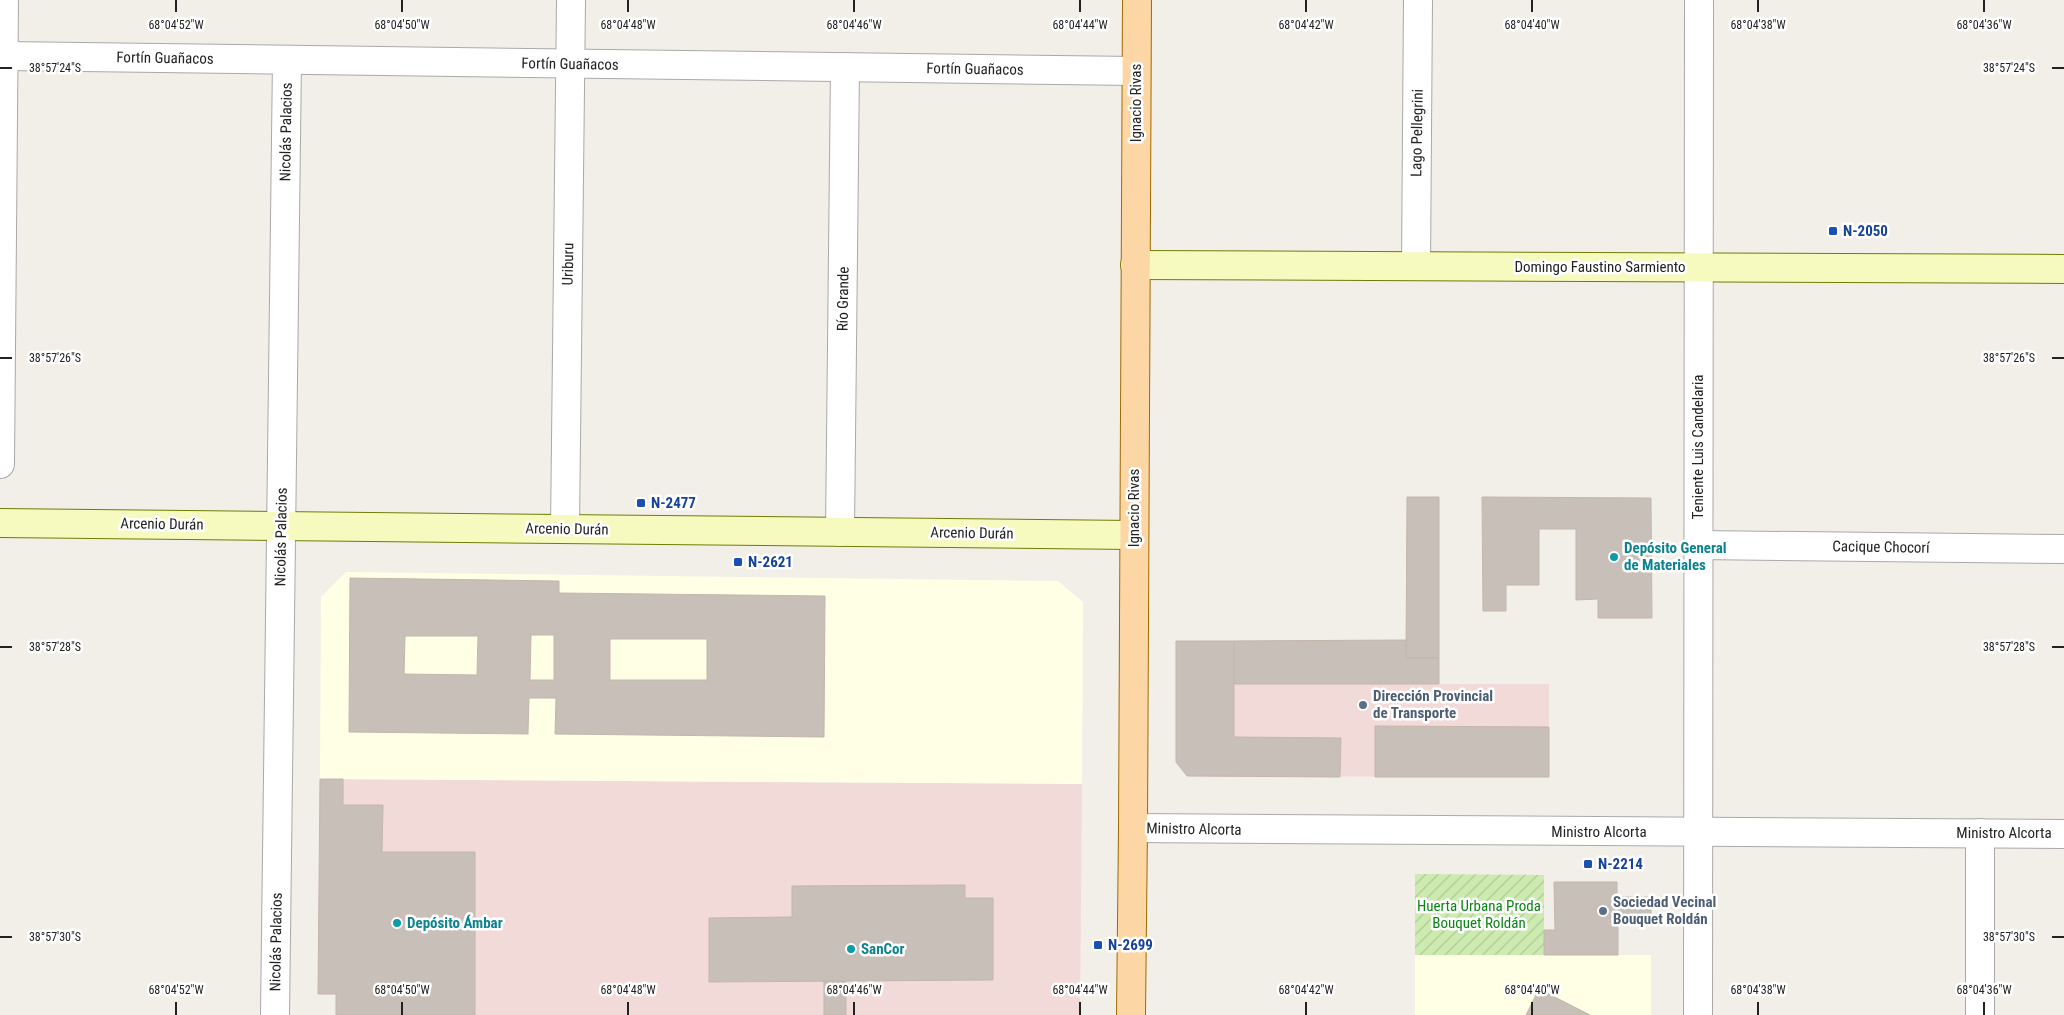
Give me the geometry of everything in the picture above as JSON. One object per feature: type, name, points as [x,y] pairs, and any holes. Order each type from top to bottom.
[{"type":"main road","name":"Ignacio Rivas","points":[[1131,1015],[1137,0]]},
{"type":"street","points":[[0,464],[4,0]]},
{"type":"street","name":"Uriburu","points":[[565,529],[570,0]]},
{"type":"street","name":"Lago Pellegrini","points":[[1416,266],[1418,0]]},
{"type":"street","name":"Teniente Luis Candelaria","points":[[1698,0],[1698,1015]]},
{"type":"street","name":"Fortín Guañacos","points":[[4,56],[1136,71]]},
{"type":"street","name":"Nicolás Palacios","points":[[275,1015],[287,60]]},
{"type":"street","name":"Río Grande","points":[[840,532],[845,67]]},
{"type":"street","name":"Domingo Faustino Sarmiento","points":[[1135,265],[2064,269]]},
{"type":"street","name":"Arcenio Durán","points":[[0,523],[1133,535]]},
{"type":"street","name":"Cacique Chocorí","points":[[1698,545],[2064,549]]},
{"type":"street","name":"Ministro Alcorta","points":[[1133,828],[2064,834]]},
{"type":"street","points":[[1980,833],[1980,1015]]},
{"type":"shaded area","points":[[346,572],[1058,581],[1083,602],[1082,784],[320,779],[321,597]]},
{"type":"shaded area","name":"Dirección Provincial de Transporte","points":[[1406,640],[1439,684],[1549,684],[1549,777],[1188,776],[1176,762],[1176,641]]},
{"type":"shaded area","points":[[320,779],[1082,784],[1080,1015],[336,1015],[336,994],[318,994]]},
{"type":"shaded area","points":[[1415,955],[1651,955],[1651,1015],[1415,1015]]},
{"type":"green space","name":"Huerta Urbana Proda Bouquet Roldán","points":[[1415,874],[1544,875],[1544,955],[1415,955]]},
{"type":"building","points":[[1407,497],[1439,497],[1439,658],[1406,658]]},
{"type":"building","name":"Depósito General de Materiales","points":[[1482,497],[1651,498],[1652,618],[1598,618],[1598,599],[1576,600],[1576,529],[1539,529],[1539,585],[1506,585],[1506,611],[1483,611]]},
{"type":"building","points":[[350,578],[559,581],[559,593],[825,596],[824,737],[555,734],[556,698],[529,698],[528,734],[349,732]],"holes":[[[531,635],[554,635],[554,680],[530,680]],[[405,636],[478,636],[477,675],[404,674]],[[610,639],[707,639],[707,680],[610,680]]]},
{"type":"building","points":[[1406,640],[1406,658],[1439,658],[1439,684],[1234,684],[1234,641]]},
{"type":"building","points":[[1176,641],[1234,641],[1234,737],[1341,738],[1340,777],[1187,776],[1176,762]]},
{"type":"building","points":[[1375,726],[1549,727],[1549,777],[1375,777]]},
{"type":"building","name":"Depósito Ámbar","points":[[320,779],[343,779],[343,805],[383,805],[382,852],[475,852],[475,1015],[336,1015],[336,994],[318,994]]},
{"type":"building","name":"Sociedad Vecinal Bouquet Roldán","points":[[1554,882],[1617,882],[1617,897],[1651,897],[1651,924],[1618,924],[1618,955],[1544,955],[1544,930],[1555,930]]},
{"type":"building","name":"SanCor","points":[[965,885],[965,898],[993,898],[993,980],[709,982],[709,918],[792,917],[792,886]]},
{"type":"building","points":[[824,981],[846,981],[846,1015],[824,1015]]},
{"type":"building","points":[[1539,989],[1590,1015],[1526,1015]]},
{"type":"place","name":"N-2050","points":[[1833,231]]},
{"type":"place","name":"N-2477","points":[[641,503]]},
{"type":"place","name":"Depósito General de Materiales","points":[[1614,557]]},
{"type":"place","name":"N-2621","points":[[738,562]]},
{"type":"place","name":"Dirección Provincial de Transporte","points":[[1363,705]]},
{"type":"place","name":"N-2214","points":[[1588,864]]},
{"type":"place","name":"Sociedad Vecinal Bouquet Roldán","points":[[1603,911]]},
{"type":"place","name":"Depósito Ámbar","points":[[397,923]]},
{"type":"place","name":"N-2699","points":[[1098,945]]},
{"type":"place","name":"SanCor","points":[[851,949]]}]
